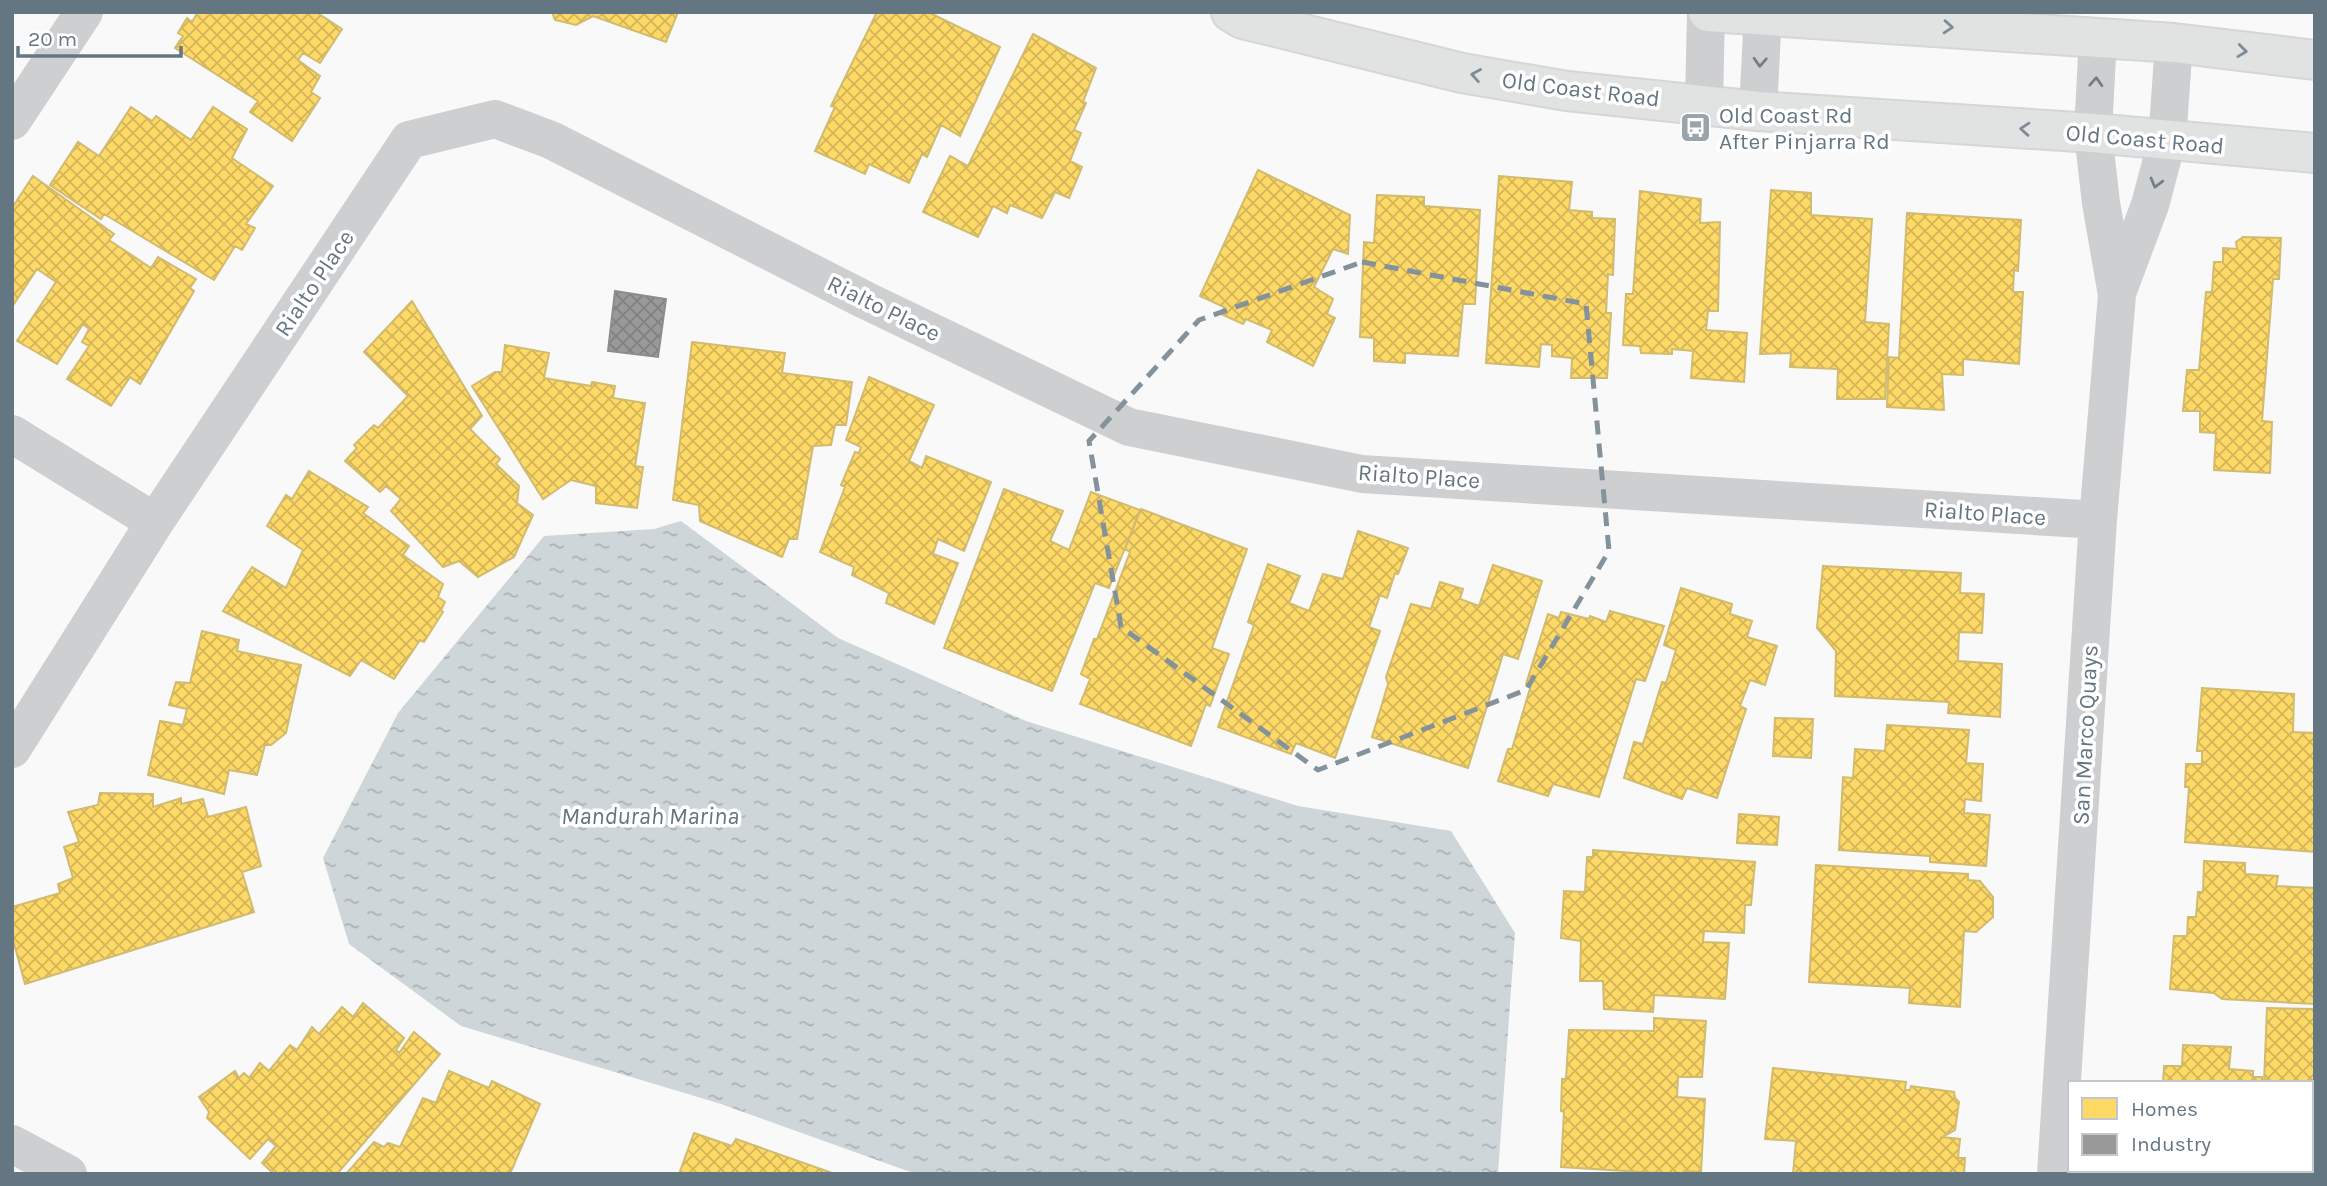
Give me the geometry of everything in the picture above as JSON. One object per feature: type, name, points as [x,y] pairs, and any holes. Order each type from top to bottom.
[{"type":"main road","name":"Old Coast Road","points":[[1231,12],[1243,19],[1462,73],[1567,91],[1758,111],[2093,133],[2315,153]]},
{"type":"main road","points":[[1707,12],[1763,13],[2098,37],[2315,60]]},
{"type":"street","points":[[12,121],[84,12]]},
{"type":"street","points":[[1703,104],[1707,12]]},
{"type":"street","points":[[1758,111],[1763,13]]},
{"type":"street","name":"San Marco Quays","points":[[2056,1174],[2098,520],[2117,295],[2101,203],[2093,133],[2098,37]]},
{"type":"street","name":"San Marco Quays","points":[[2117,295],[2150,205],[2167,141],[2174,43]]},
{"type":"street","name":"Rialto Place","points":[[12,749],[155,522],[409,140],[495,119],[551,140],[864,300],[1129,427],[1362,474],[2098,520]]},
{"type":"street","points":[[12,435],[155,522]]},
{"type":"street","points":[[12,1144],[68,1174]]},
{"type":"highlighted area","points":[[1362,262],[1586,304],[1609,551],[1526,690],[1318,770],[1121,627],[1089,441],[1199,320]]},
{"type":"water","name":"Mandurah Marina","points":[[681,521],[838,638],[1026,721],[1298,806],[1451,831],[1515,933],[1498,1174],[916,1174],[721,1104],[461,1026],[349,944],[323,858],[398,713],[544,536],[654,529]]},
{"type":"building: Homes","points":[[198,12],[316,12],[342,29],[320,63],[303,53],[298,60],[320,76],[311,92],[320,98],[292,141],[250,112],[258,101],[175,48],[183,36],[178,33],[187,18],[192,22]]},
{"type":"building: Homes","points":[[552,12],[678,12],[666,42],[593,16],[576,25],[555,20]]},
{"type":"building: Homes","points":[[877,12],[928,12],[1000,47],[960,136],[941,125],[927,157],[922,154],[909,183],[869,164],[865,174],[815,151],[835,107],[831,106]]},
{"type":"building: Homes","points":[[1033,34],[1096,68],[1083,102],[1086,103],[1074,130],[1081,133],[1070,161],[1082,167],[1069,198],[1055,192],[1042,218],[1010,205],[1007,213],[993,206],[978,237],[923,212],[950,156],[968,166]]},
{"type":"building: Homes","points":[[131,107],[152,121],[156,116],[191,140],[213,107],[247,129],[232,158],[273,186],[246,224],[255,228],[242,250],[235,246],[214,280],[104,214],[101,219],[50,185],[78,142],[99,156]]},
{"type":"building: Homes","points":[[1258,170],[1350,215],[1348,254],[1333,249],[1314,287],[1333,299],[1327,314],[1335,318],[1313,366],[1267,342],[1272,330],[1246,319],[1243,324],[1221,314],[1224,307],[1200,296]]},
{"type":"building: Homes","points":[[33,176],[114,234],[109,240],[151,268],[158,257],[196,279],[190,288],[194,291],[140,384],[130,377],[111,406],[67,379],[89,346],[82,342],[89,329],[83,324],[57,364],[17,341],[56,282],[37,269],[12,307],[12,208]]},
{"type":"building: Homes","points":[[1499,176],[1572,182],[1569,210],[1592,212],[1592,218],[1615,219],[1613,275],[1608,274],[1606,313],[1611,313],[1607,378],[1571,378],[1572,358],[1552,356],[1552,345],[1541,344],[1539,367],[1486,363]]},
{"type":"building: Homes","points":[[1771,190],[1811,193],[1811,215],[1872,219],[1865,322],[1889,324],[1885,399],[1837,399],[1838,369],[1790,367],[1791,353],[1760,354]]},
{"type":"building: Homes","points":[[1640,191],[1701,199],[1700,223],[1720,222],[1718,311],[1708,311],[1706,330],[1747,333],[1744,382],[1691,378],[1693,351],[1672,349],[1672,354],[1641,353],[1640,346],[1623,345],[1626,294],[1633,294]]},
{"type":"building: Homes","points":[[1377,195],[1424,197],[1424,206],[1480,210],[1475,304],[1463,304],[1458,356],[1405,353],[1405,363],[1374,361],[1374,338],[1360,337],[1364,242],[1374,243]]},
{"type":"building: Homes","points":[[1907,213],[2021,220],[2018,271],[2014,270],[2013,292],[2023,292],[2019,364],[1963,359],[1963,375],[1942,374],[1944,410],[1887,407],[1889,357],[1899,358]]},
{"type":"building: Homes","points":[[2243,237],[2281,238],[2279,279],[2273,279],[2262,421],[2272,422],[2270,473],[2214,470],[2216,433],[2200,432],[2200,411],[2183,411],[2187,370],[2199,370],[2206,292],[2212,292],[2214,262],[2223,262],[2223,248],[2237,249],[2236,242]]},
{"type":"building: Homes","points":[[412,301],[482,416],[470,429],[500,459],[496,464],[519,486],[517,503],[533,515],[514,557],[478,577],[459,561],[443,567],[391,511],[401,499],[386,486],[380,492],[345,461],[357,448],[354,445],[374,425],[378,428],[408,396],[364,352]]},
{"type":"building: Homes","points":[[692,342],[785,353],[782,373],[852,382],[846,425],[835,425],[831,445],[813,446],[797,539],[789,539],[782,557],[700,521],[699,505],[673,500]]},
{"type":"building: Homes","points":[[505,345],[549,353],[544,378],[591,386],[592,382],[615,386],[613,398],[645,403],[635,466],[643,467],[637,508],[596,503],[596,486],[571,480],[543,499],[472,386],[495,372],[502,372]]},
{"type":"building: Homes","points":[[869,377],[934,405],[909,461],[922,468],[926,456],[991,482],[964,551],[938,539],[933,554],[958,563],[934,624],[886,603],[889,593],[852,575],[854,567],[820,552],[845,487],[841,485],[855,452],[859,453],[861,447],[846,440]]},
{"type":"building: Homes","points":[[309,471],[368,507],[363,513],[409,546],[403,555],[443,584],[438,597],[445,602],[441,610],[443,612],[424,642],[420,640],[394,679],[361,660],[350,676],[223,611],[252,567],[286,588],[303,550],[267,526],[286,495],[292,499]]},
{"type":"building: Homes","points":[[1004,489],[1063,511],[1050,541],[1069,550],[1091,492],[1140,510],[1109,588],[1095,583],[1052,691],[944,648]]},
{"type":"building: Homes","points":[[1141,509],[1247,549],[1212,648],[1229,654],[1210,706],[1206,704],[1191,746],[1080,704],[1090,679],[1081,674],[1130,552],[1125,549]]},
{"type":"building: Homes","points":[[1358,531],[1408,548],[1398,574],[1395,573],[1387,598],[1380,595],[1369,627],[1380,631],[1335,758],[1296,743],[1291,754],[1218,727],[1254,625],[1248,622],[1268,564],[1300,576],[1289,603],[1309,611],[1323,574],[1343,579]]},
{"type":"building: Homes","points":[[1493,565],[1542,581],[1518,659],[1503,654],[1468,768],[1372,737],[1388,684],[1386,677],[1411,604],[1431,609],[1440,582],[1463,589],[1460,599],[1479,606]]},
{"type":"building: Homes","points":[[1823,566],[1961,573],[1960,593],[1984,594],[1982,633],[1959,632],[1958,661],[2002,664],[2000,717],[1948,713],[1949,702],[1835,696],[1836,651],[1817,628]]},
{"type":"building: Homes","points":[[1681,588],[1732,604],[1730,614],[1752,621],[1747,637],[1777,646],[1765,685],[1750,680],[1740,706],[1746,709],[1717,798],[1687,788],[1682,799],[1624,778],[1634,742],[1643,744],[1662,682],[1666,683],[1676,650],[1664,645]]},
{"type":"building: Homes","points":[[1610,611],[1664,626],[1645,681],[1636,679],[1599,797],[1553,784],[1548,796],[1498,781],[1508,749],[1512,749],[1531,685],[1526,684],[1548,614],[1559,618],[1561,612],[1589,619],[1590,616],[1606,622]]},
{"type":"building: Homes","points":[[202,631],[239,640],[237,651],[301,665],[286,733],[271,745],[265,745],[257,775],[229,770],[224,794],[148,775],[160,721],[183,725],[187,709],[169,705],[176,682],[190,683]]},
{"type":"building: Homes","points":[[2202,688],[2294,694],[2293,732],[2315,733],[2315,852],[2185,842],[2189,787],[2185,787],[2186,764],[2202,764],[2202,751],[2197,751]]},
{"type":"building: Homes","points":[[1775,718],[1813,719],[1811,758],[1773,756]]},
{"type":"building: Homes","points":[[1887,725],[1969,730],[1966,763],[1983,764],[1981,801],[1965,799],[1964,813],[1990,815],[1986,866],[1930,862],[1930,856],[1839,850],[1843,777],[1853,778],[1855,749],[1885,751]]},
{"type":"building: Homes","points":[[100,793],[153,794],[153,807],[181,798],[181,804],[203,799],[208,817],[246,807],[261,866],[242,872],[254,912],[25,984],[12,936],[12,907],[60,893],[58,884],[73,878],[64,847],[79,842],[68,812],[98,805]]},
{"type":"building: Homes","points":[[1739,814],[1779,817],[1777,845],[1737,843]]},
{"type":"building: Homes","points":[[1593,850],[1755,862],[1751,905],[1745,905],[1744,933],[1704,931],[1703,942],[1729,943],[1725,999],[1654,995],[1653,1012],[1604,1009],[1603,981],[1580,981],[1581,941],[1561,938],[1564,891],[1585,892],[1587,857],[1593,857]]},
{"type":"building: Homes","points":[[2204,861],[2245,863],[2245,874],[2278,876],[2276,886],[2315,888],[2315,1004],[2222,999],[2214,993],[2170,989],[2174,936],[2187,936],[2188,917],[2196,917],[2198,892],[2203,892]]},
{"type":"building: Homes","points":[[1816,865],[1968,874],[1968,880],[1980,881],[1993,897],[1993,917],[1976,932],[1964,931],[1960,1007],[1909,1003],[1910,988],[1809,982]]},
{"type":"building: Homes","points":[[363,1003],[404,1038],[396,1050],[399,1053],[414,1032],[440,1054],[337,1174],[274,1174],[262,1163],[276,1146],[268,1139],[250,1159],[207,1118],[209,1112],[199,1097],[235,1071],[239,1078],[244,1073],[249,1078],[260,1063],[269,1071],[290,1045],[297,1050],[312,1027],[319,1034],[342,1007],[353,1017]]},
{"type":"building: Homes","points":[[2267,1008],[2315,1009],[2315,1174],[2259,1174],[2313,1172],[2313,1081],[2264,1081]]},
{"type":"building: Homes","points":[[1654,1018],[1706,1021],[1702,1077],[1678,1077],[1677,1097],[1705,1099],[1701,1172],[1684,1171],[1684,1174],[1675,1174],[1561,1167],[1564,1112],[1561,1111],[1562,1079],[1566,1079],[1569,1030],[1654,1031]]},
{"type":"building: Homes","points":[[2183,1045],[2231,1047],[2229,1069],[2253,1071],[2253,1077],[2262,1077],[2262,1081],[2163,1081],[2164,1066],[2182,1066]]},
{"type":"building: Homes","points":[[1773,1068],[1906,1082],[1905,1090],[1910,1090],[1911,1086],[1954,1092],[1959,1102],[1955,1130],[1942,1137],[1960,1139],[1958,1158],[1965,1158],[1964,1174],[1793,1174],[1796,1141],[1765,1139]]},
{"type":"building: Homes","points":[[449,1071],[489,1088],[492,1081],[540,1104],[510,1174],[346,1174],[374,1142],[384,1147],[388,1143],[400,1147],[423,1098],[436,1103]]},
{"type":"building: Homes","points":[[694,1133],[732,1146],[736,1139],[835,1174],[679,1174]]},
{"type":"building: Homes","points":[[2131,1172],[2255,1172],[2255,1174]]},
{"type":"building: Industry","points":[[615,291],[666,299],[658,357],[608,351]]},
{"type":"place","name":"Old Coast Rd After Pinjarra Rd","points":[[1696,128]]}]
